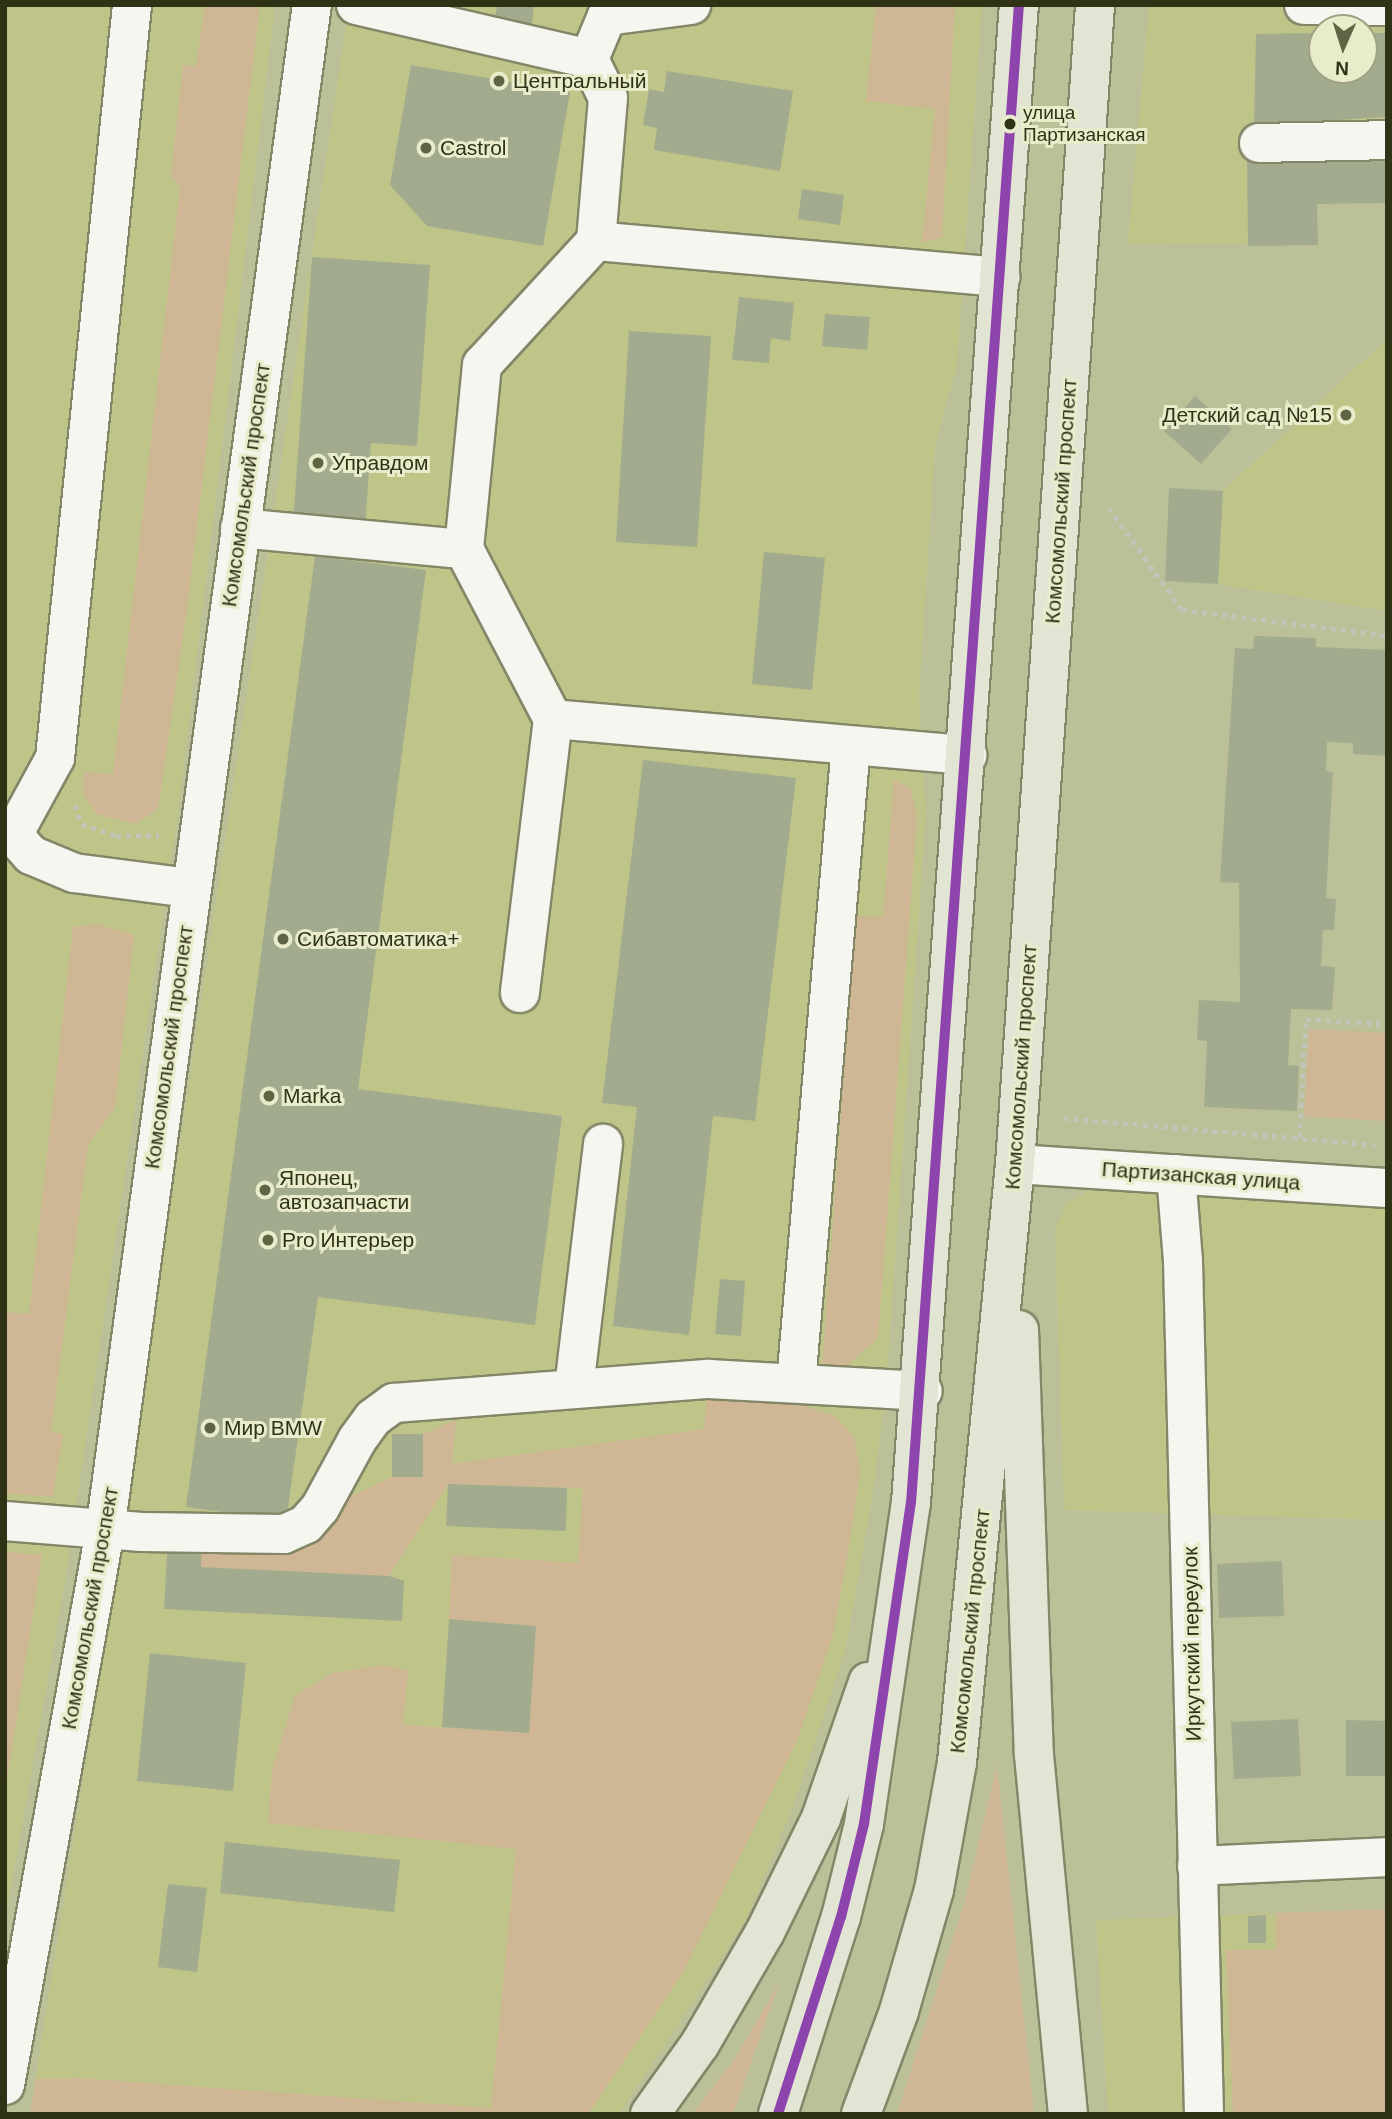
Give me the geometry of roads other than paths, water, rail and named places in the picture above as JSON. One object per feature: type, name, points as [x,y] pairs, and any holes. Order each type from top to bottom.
[{"type":"main road","points":[[778,2114],[841,1917],[864,1824],[911,1503],[923,1391],[1019,5]]},
{"type":"main road","name":"Комсомольский проспект","points":[[861,2114],[899,2011],[934,1889],[957,1762],[1014,1171],[1096,5]]},
{"type":"main road","points":[[1014,1171],[1034,1755],[1068,2114]]},
{"type":"main road","points":[[650,2114],[700,2044],[739,1977],[821,1818],[875,1661],[911,1503]]},
{"type":"street","points":[[132,5],[55,758],[9,831],[30,855],[74,873],[190,888]]},
{"type":"street","name":"Комсомольский проспект","points":[[7,2067],[20,1927],[104,1531],[312,5]]},
{"type":"street","points":[[356,5],[589,59]]},
{"type":"street","points":[[520,993],[553,719],[464,549],[482,365],[596,241],[608,98],[589,59],[602,11],[691,5]]},
{"type":"street","points":[[1304,5],[1387,6]]},
{"type":"street","points":[[1259,143],[1387,140]]},
{"type":"street","points":[[596,241],[1000,277]]},
{"type":"street","points":[[240,528],[464,549]]},
{"type":"street","points":[[553,719],[967,755]]},
{"type":"street","points":[[796,1382],[851,746]]},
{"type":"street","points":[[574,1388],[603,1143]]},
{"type":"street","name":"Партизанская улица","points":[[1014,1171],[1176,1174],[1387,1188]]},
{"type":"street","name":"Иркутский переулок","points":[[1176,1174],[1183,1261],[1204,2114]]},
{"type":"street","points":[[5,1521],[104,1531],[258,1537],[284,1534],[306,1524],[320,1508],[365,1429],[394,1403],[709,1379],[923,1391]]},
{"type":"street","points":[[1197,1866],[1387,1857]]},
{"type":"place","name":"Центральный","points":[[499,81]]},
{"type":"place","name":"улица Партизанская","points":[[1010,124]]},
{"type":"place","name":"Castrol","points":[[426,148]]},
{"type":"place","name":"Детский сад №15","points":[[1346,415]]},
{"type":"place","name":"Управдом","points":[[318,463]]},
{"type":"place","name":"Сибавтоматика+","points":[[283,939]]},
{"type":"place","name":"Marka","points":[[269,1096]]},
{"type":"place","name":"Японец, автозапчасти","points":[[265,1190]]},
{"type":"place","name":"Pro Интерьер","points":[[268,1240]]},
{"type":"place","name":"Мир BMW","points":[[210,1428]]}]
